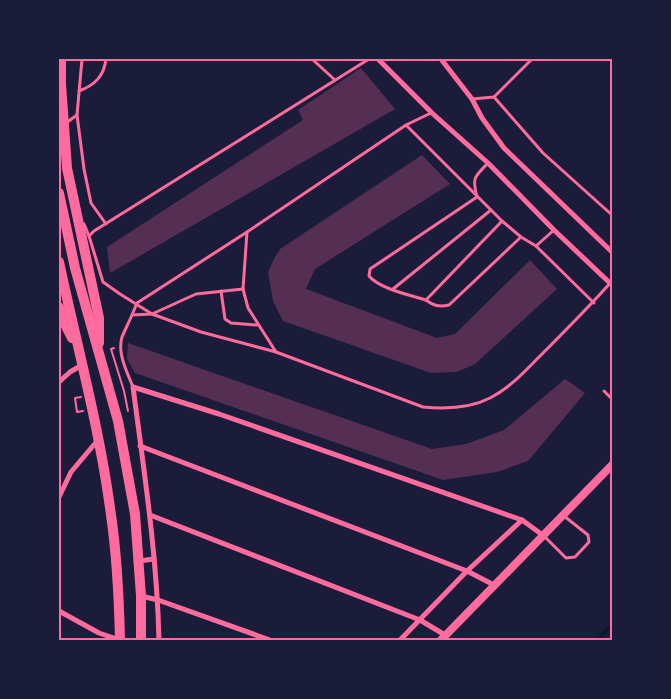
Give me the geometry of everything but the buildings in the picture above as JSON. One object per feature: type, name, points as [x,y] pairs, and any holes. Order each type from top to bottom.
[{"type":"main road","points":[[62,59],[61,84],[67,168],[99,318],[98,354]]},
{"type":"main road","points":[[59,193],[66,232],[98,354],[118,421],[135,514],[141,596],[141,640]]},
{"type":"main road","points":[[59,262],[98,440],[111,515],[115,548],[120,640]]},
{"type":"main road","points":[[59,307],[62,318],[77,348]]},
{"type":"street","points":[[378,59],[432,113],[488,163],[554,230],[612,283]]},
{"type":"street","points":[[441,59],[472,99],[482,118],[504,148],[612,252]]},
{"type":"street","points":[[59,382],[70,372],[82,365]]},
{"type":"street","points":[[160,640],[150,515],[133,387],[302,442],[522,520],[544,536]]},
{"type":"street","points":[[59,497],[71,472],[98,440]]},
{"type":"street","points":[[140,446],[467,571],[494,585]]},
{"type":"street","points":[[150,515],[420,620],[443,638],[612,465]]},
{"type":"street","points":[[400,640],[467,571],[522,520]]},
{"type":"street","points":[[138,561],[154,559]]},
{"type":"street","points":[[141,596],[158,600],[270,640]]},
{"type":"street","points":[[59,611],[99,633],[120,640]]},
{"type":"lane","points":[[82,59],[77,115],[84,169],[91,203],[106,224]]},
{"type":"lane","points":[[79,91],[90,87],[101,76],[106,59]]},
{"type":"lane","points":[[312,59],[335,80]]},
{"type":"lane","points":[[89,236],[94,231],[369,59]]},
{"type":"lane","points":[[472,99],[494,97],[532,59]]},
{"type":"lane","points":[[494,97],[543,153],[612,215]]},
{"type":"lane","points":[[133,387],[124,366],[122,339],[137,303],[406,125],[432,113]]},
{"type":"lane","points":[[63,124],[77,115]]},
{"type":"lane","points":[[406,125],[502,221],[520,237],[536,246],[594,303]]},
{"type":"lane","points":[[478,197],[474,177],[488,163]]},
{"type":"lane","points":[[478,197],[370,270],[369,276],[373,281],[392,290],[426,300],[434,306],[449,305],[520,237]]},
{"type":"lane","points":[[75,209],[89,236],[103,282],[152,314],[201,332],[276,352],[423,407],[445,409],[467,406],[490,398],[512,383],[612,283]]},
{"type":"lane","points":[[392,290],[491,210]]},
{"type":"lane","points":[[426,300],[502,221]]},
{"type":"lane","points":[[536,246],[554,230]]},
{"type":"lane","points":[[247,232],[243,289],[248,308],[276,352]]},
{"type":"lane","points":[[132,315],[152,314],[196,294],[243,289]]},
{"type":"lane","points":[[221,291],[225,319],[231,323],[258,325]]},
{"type":"lane","points":[[604,391],[612,399]]},
{"type":"lane","points":[[544,536],[566,558],[575,557],[589,542],[589,538],[588,535],[564,515]]},
{"type":"waterway","points":[[598,640],[612,624]]}]
